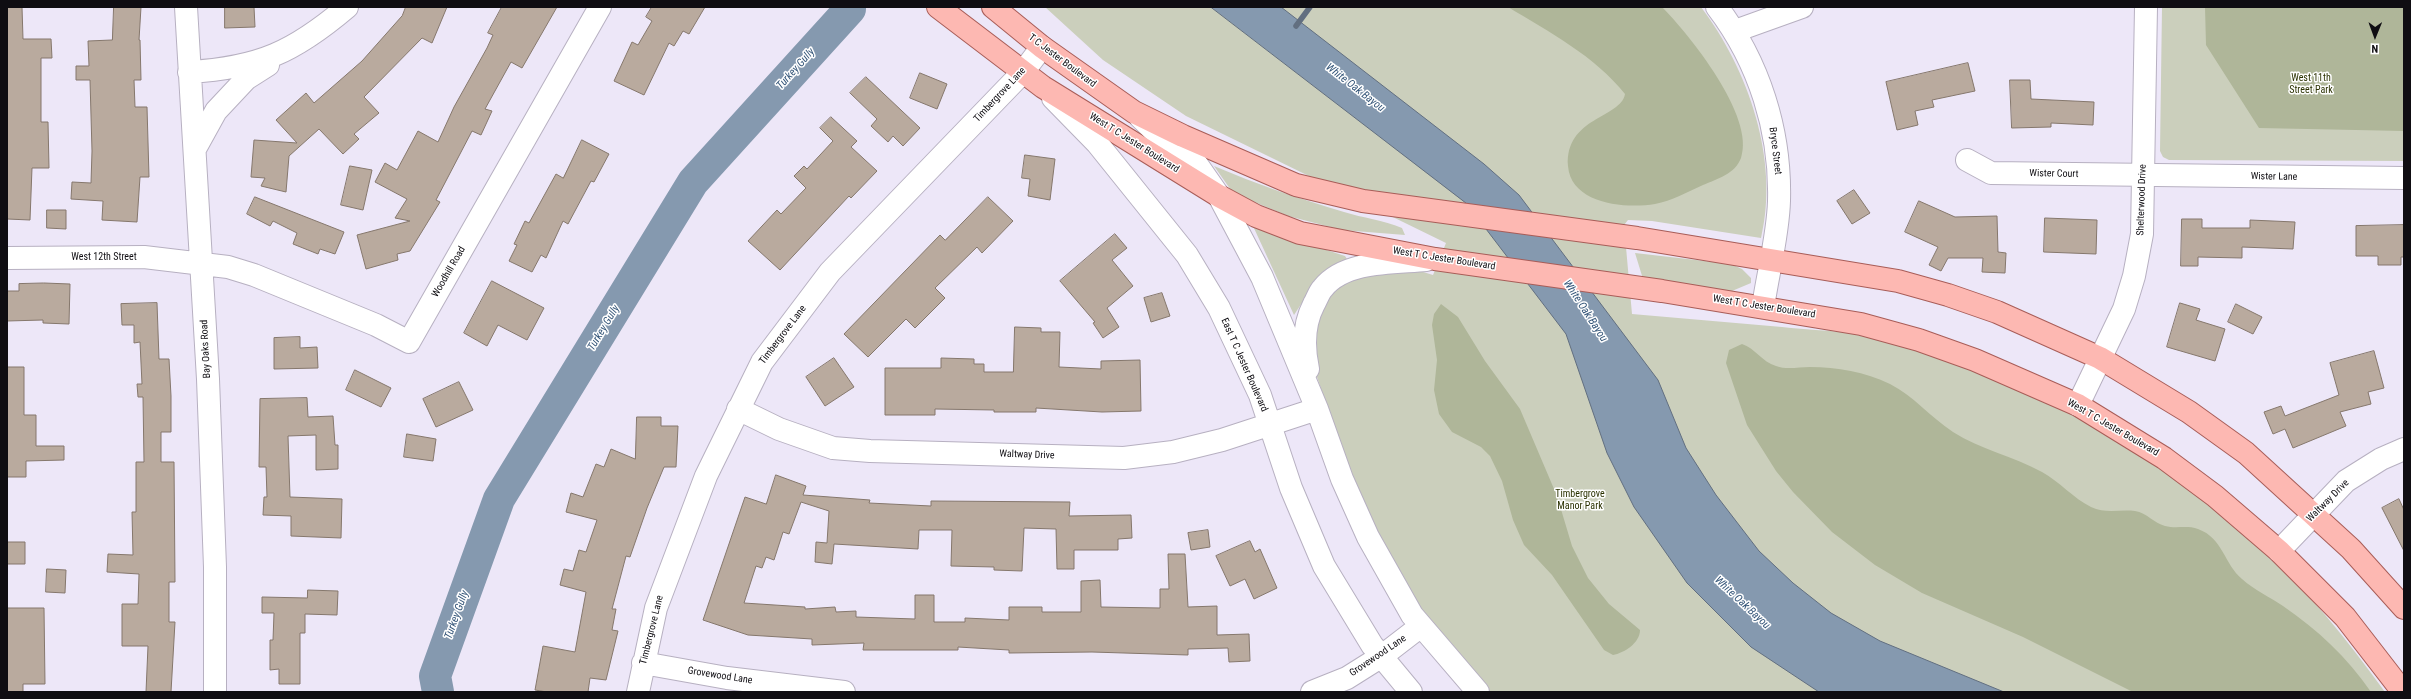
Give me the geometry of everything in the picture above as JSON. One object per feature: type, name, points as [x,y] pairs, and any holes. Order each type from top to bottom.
[{"type":"main road","points":[[938,7],[1043,87]]},
{"type":"main road","name":"T C Jester Boulevard","points":[[993,7],[1042,47],[1134,112]]},
{"type":"main road","name":"West T C Jester Boulevard","points":[[1043,87],[1219,196],[1256,216],[1300,233],[1435,259],[1662,291],[1861,324],[1918,340],[1983,363],[2078,405],[2164,458],[2215,496],[2279,551],[2345,617],[2403,692]]},
{"type":"main road","points":[[1134,112],[1196,142],[1296,185],[1363,201],[1637,238],[1770,258],[1898,280],[1997,312],[2100,358],[2189,412],[2246,453],[2315,514],[2357,555],[2404,608]]},
{"type":"street","name":"Bay Oaks Road","points":[[186,7],[195,148],[215,567],[215,692]]},
{"type":"street","points":[[195,148],[216,111],[246,79],[290,49],[320,31],[347,7]]},
{"type":"street","name":"Woodhill Road","points":[[200,263],[228,267],[254,275],[376,325],[409,342],[600,7]]},
{"type":"street","name":"Bryce Street","points":[[1717,7],[1735,31],[1761,86],[1773,127],[1778,171],[1779,202],[1763,307]]},
{"type":"street","points":[[1735,31],[1802,7]]},
{"type":"street","name":"Shelterwood Drive","points":[[2078,405],[2124,309],[2134,276],[2142,234],[2146,7]]},
{"type":"street","name":"Timbergrove Lane","points":[[638,692],[656,608],[706,476],[738,408],[762,362],[830,272],[1023,72],[1042,47]]},
{"type":"street","points":[[189,72],[236,68],[290,49]]},
{"type":"street","name":"East T C Jester Boulevard","points":[[1043,87],[1097,143],[1187,255],[1219,308],[1260,395],[1291,488],[1324,566],[1372,645],[1411,692]]},
{"type":"street","points":[[1134,112],[1175,151],[1196,163],[1219,196],[1262,277],[1317,409],[1342,479],[1368,537],[1421,626],[1478,692]]},
{"type":"street","name":"Wister Court","points":[[1967,160],[1991,173],[2144,176]]},
{"type":"street","name":"Wister Lane","points":[[2144,176],[2404,178]]},
{"type":"street","name":"West 12th Street","points":[[7,258],[137,257],[200,263]]},
{"type":"street","points":[[1317,409],[1304,352],[1307,318],[1323,288],[1342,274],[1369,265],[1435,259]]},
{"type":"street","name":"Waltway Drive","points":[[738,408],[779,429],[833,448],[870,451],[1124,458],[1173,452],[1222,440],[1317,409]]},
{"type":"street","name":"Waltway Drive","points":[[2279,551],[2346,481],[2381,459],[2404,449]]},
{"type":"street","name":"Grovewood Lane","points":[[1312,692],[1347,678],[1382,656],[1421,626]]},
{"type":"street","name":"Grovewood Lane","points":[[643,663],[727,678],[844,692]]},
{"type":"green space","name":"Timbergrove Manor Park","points":[[1045,7],[1701,7],[1733,58],[1746,87],[1756,116],[1763,147],[1766,178],[1766,208],[1761,238],[1652,221],[1628,220],[1624,225],[1632,314],[1838,332],[1866,336],[1933,356],[1978,372],[2022,390],[2065,411],[2108,434],[2188,487],[2262,548],[2279,564],[2327,617],[2385,692],[1490,692],[1420,607],[1400,577],[1356,489],[1310,357],[1309,342],[1332,289],[1364,273],[1420,271],[1433,275],[1446,243],[1186,116],[1103,60]]},
{"type":"green space","points":[[1508,7],[1662,7],[1688,36],[1703,56],[1730,99],[1739,121],[1743,141],[1741,158],[1738,164],[1730,172],[1720,178],[1661,203],[1629,206],[1601,201],[1589,196],[1579,189],[1571,179],[1568,166],[1569,150],[1575,137],[1584,128],[1614,108],[1621,102],[1625,94],[1613,80],[1586,56],[1555,35]]},
{"type":"green space","name":"West 11th Street Park","points":[[2162,7],[2404,7],[2404,161],[2169,160],[2163,157],[2160,151]]},
{"type":"green space","points":[[2205,7],[2404,7],[2404,131],[2259,128],[2206,45]]},
{"type":"green space","points":[[1214,166],[1295,196],[1351,214],[1395,225],[1402,228],[1405,235],[1342,230],[1288,216],[1233,193]]},
{"type":"green space","points":[[1253,226],[1345,256],[1347,259],[1309,292],[1294,315]]},
{"type":"green space","points":[[1635,253],[1731,264],[1742,269],[1751,278],[1751,283],[1732,291],[1722,292],[1643,279]]},
{"type":"green space","points":[[1441,304],[1458,317],[1485,361],[1520,409],[1557,496],[1572,546],[1588,578],[1609,604],[1640,630],[1637,639],[1631,647],[1626,650],[1613,655],[1604,650],[1552,575],[1524,545],[1513,520],[1502,481],[1490,456],[1481,447],[1452,432],[1439,414],[1434,390],[1437,360],[1432,325],[1434,314]]},
{"type":"green space","points":[[1742,344],[1771,364],[1780,367],[1820,367],[1841,369],[1871,376],[1890,384],[1907,394],[1953,432],[1975,444],[2031,466],[2055,480],[2078,499],[2091,507],[2108,511],[2135,511],[2165,526],[2194,528],[2206,533],[2213,538],[2231,566],[2242,579],[2296,615],[2320,635],[2352,667],[2371,692],[2133,692],[2023,637],[1922,593],[1875,565],[1832,532],[1793,492],[1776,471],[1747,425],[1726,363],[1729,350]]},
{"type":"water","name":"White Oak Bayou","points":[[1211,7],[1281,7],[1484,164],[1519,195],[1658,380],[1686,448],[1716,495],[1759,551],[1793,583],[1831,613],[1880,641],[2004,692],[1819,692],[1751,647],[1687,583],[1634,507],[1607,453],[1566,334],[1467,204]]},
{"type":"building","points":[[7,7],[22,7],[23,39],[51,39],[52,58],[41,58],[41,122],[48,122],[49,168],[32,168],[30,220],[7,219]]},
{"type":"building","points":[[114,7],[141,7],[139,40],[141,80],[134,80],[135,107],[147,107],[149,177],[140,177],[137,222],[102,220],[103,201],[71,199],[72,182],[91,183],[92,151],[90,80],[76,80],[76,66],[89,66],[88,41],[112,40]]},
{"type":"building","points":[[225,7],[254,7],[255,27],[225,28]]},
{"type":"building","points":[[406,7],[447,7],[432,43],[422,38],[364,97],[379,113],[354,134],[359,139],[343,154],[319,129],[289,156],[286,192],[261,186],[265,178],[251,177],[254,140],[297,143],[276,120],[306,93],[314,103],[362,61],[402,16]]},
{"type":"building","points":[[502,7],[557,7],[522,68],[511,62],[485,109],[492,111],[481,135],[472,131],[436,200],[440,202],[410,251],[397,254],[398,260],[366,269],[357,235],[410,221],[395,218],[407,199],[375,182],[385,163],[397,170],[418,131],[438,142],[454,107],[487,48],[493,35],[488,33]]},
{"type":"building","points":[[652,7],[705,7],[689,34],[683,31],[674,46],[669,43],[644,95],[614,81],[632,42],[638,45],[652,21],[646,17]]},
{"type":"building","points":[[1968,63],[1975,91],[1932,100],[1934,107],[1915,111],[1918,125],[1897,130],[1886,82]]},
{"type":"building","points":[[920,73],[947,84],[937,109],[910,98]]},
{"type":"building","points":[[866,77],[920,128],[903,146],[893,136],[888,142],[871,126],[877,119],[850,93]]},
{"type":"building","points":[[2010,80],[2030,80],[2031,99],[2094,102],[2093,125],[2051,123],[2051,127],[2012,128]]},
{"type":"building","points":[[831,117],[857,141],[851,147],[877,171],[851,198],[849,196],[780,270],[748,241],[777,210],[781,214],[806,188],[794,176],[804,166],[807,169],[833,141],[820,128]]},
{"type":"building","points":[[582,140],[609,154],[594,182],[591,181],[568,224],[563,221],[546,258],[541,255],[532,272],[509,261],[517,245],[514,244],[525,221],[529,223],[556,174],[563,178]]},
{"type":"building","points":[[1025,155],[1055,159],[1050,200],[1028,196],[1030,179],[1022,178]]},
{"type":"building","points":[[350,166],[372,170],[363,210],[341,205]]},
{"type":"building","points":[[1854,190],[1870,213],[1852,224],[1837,201]]},
{"type":"building","points":[[255,197],[344,232],[335,254],[320,249],[318,254],[293,244],[297,233],[273,221],[270,226],[247,214]]},
{"type":"building","points":[[988,197],[1013,221],[982,253],[977,247],[935,288],[945,298],[915,328],[906,319],[868,357],[844,334],[940,235],[945,240]]},
{"type":"building","points":[[1919,201],[1955,217],[1997,216],[1998,252],[2006,253],[2005,273],[1982,272],[1983,258],[1948,258],[1941,271],[1929,265],[1938,247],[1905,232]]},
{"type":"building","points":[[47,210],[66,210],[66,229],[47,228]]},
{"type":"building","points":[[2045,218],[2097,220],[2096,254],[2044,252]]},
{"type":"building","points":[[2182,219],[2202,219],[2202,228],[2250,228],[2250,220],[2295,222],[2293,249],[2242,247],[2242,258],[2198,257],[2198,266],[2181,266]]},
{"type":"building","points":[[2404,225],[2404,257],[2401,257],[2401,265],[2378,265],[2378,256],[2356,256],[2356,226]]},
{"type":"building","points":[[1115,234],[1127,248],[1112,260],[1133,286],[1107,308],[1119,327],[1103,338],[1093,323],[1095,322],[1060,281]]},
{"type":"building","points":[[492,281],[544,308],[527,340],[498,325],[487,346],[464,333]]},
{"type":"building","points":[[19,284],[70,284],[69,324],[43,323],[43,320],[7,321],[7,291],[19,291]]},
{"type":"building","points":[[1162,293],[1170,316],[1151,322],[1144,298]]},
{"type":"building","points":[[157,303],[159,359],[169,359],[171,396],[171,432],[161,432],[161,462],[174,462],[175,582],[169,582],[169,622],[175,622],[171,692],[146,692],[148,646],[122,646],[122,604],[138,604],[139,574],[107,572],[108,554],[133,555],[132,512],[136,512],[136,462],[144,462],[143,397],[138,397],[137,384],[142,384],[140,342],[134,343],[134,325],[122,325],[121,304]]},
{"type":"building","points":[[2180,303],[2200,309],[2196,320],[2225,329],[2215,361],[2167,347]]},
{"type":"building","points":[[2236,304],[2262,317],[2253,334],[2228,322]]},
{"type":"building","points":[[1015,327],[1041,328],[1041,332],[1060,332],[1059,367],[1101,369],[1101,361],[1140,360],[1141,411],[1102,412],[1036,408],[1036,412],[994,412],[994,410],[935,409],[935,415],[885,415],[885,368],[941,368],[941,358],[974,359],[974,364],[984,364],[984,372],[1013,372]]},
{"type":"building","points":[[300,337],[300,348],[317,347],[318,368],[274,369],[274,338]]},
{"type":"building","points":[[2374,351],[2384,388],[2368,392],[2371,404],[2340,412],[2346,426],[2293,448],[2285,429],[2273,434],[2264,412],[2281,406],[2285,416],[2339,395],[2330,363]]},
{"type":"building","points":[[834,358],[854,387],[825,406],[806,377]]},
{"type":"building","points":[[7,367],[24,367],[24,415],[36,415],[36,446],[64,446],[64,460],[26,461],[26,477],[7,477]]},
{"type":"building","points":[[355,370],[391,388],[381,407],[346,390]]},
{"type":"building","points":[[459,382],[473,410],[436,427],[423,399]]},
{"type":"building","points":[[307,398],[308,417],[333,416],[335,445],[338,445],[338,469],[316,470],[316,435],[288,436],[290,497],[342,499],[341,538],[291,536],[291,516],[263,515],[264,497],[267,497],[266,467],[259,467],[260,399]]},
{"type":"building","points":[[637,417],[661,417],[661,426],[678,426],[676,467],[664,467],[647,508],[630,557],[626,556],[612,609],[616,609],[612,630],[618,631],[606,680],[590,678],[588,692],[547,692],[535,690],[543,646],[575,652],[586,592],[560,585],[564,569],[573,571],[579,550],[586,552],[597,520],[566,512],[571,493],[583,497],[596,464],[604,467],[611,449],[635,459]]},
{"type":"building","points":[[407,434],[436,439],[433,461],[404,457]]},
{"type":"building","points":[[776,475],[806,486],[803,495],[870,500],[869,503],[931,506],[931,501],[1070,502],[1069,516],[1131,515],[1132,538],[1118,539],[1118,550],[1074,550],[1074,569],[1057,569],[1056,529],[1024,528],[1022,571],[994,570],[994,567],[951,566],[952,530],[919,530],[918,549],[834,544],[832,564],[815,562],[816,542],[827,543],[829,511],[801,502],[789,534],[783,532],[774,560],[766,557],[762,568],[756,566],[744,603],[805,607],[805,609],[835,607],[836,612],[856,611],[856,617],[915,619],[915,595],[934,595],[934,622],[965,622],[965,618],[1009,620],[1009,607],[1042,607],[1042,612],[1081,612],[1081,581],[1100,580],[1101,607],[1160,608],[1160,589],[1169,589],[1168,554],[1185,554],[1188,607],[1217,606],[1217,635],[1249,634],[1250,661],[1229,662],[1228,648],[1188,649],[1188,655],[1092,652],[1009,653],[1009,650],[958,647],[958,650],[863,650],[864,643],[812,645],[812,639],[748,635],[703,620],[745,497],[766,504]]},
{"type":"building","points":[[2399,499],[2404,510],[2404,551],[2382,508]]},
{"type":"building","points":[[1208,530],[1210,547],[1191,550],[1188,533]]},
{"type":"building","points":[[1250,541],[1255,552],[1260,549],[1277,588],[1254,599],[1245,579],[1230,586],[1216,556]]},
{"type":"building","points":[[7,542],[25,542],[25,564],[7,564]]},
{"type":"building","points":[[47,569],[66,570],[65,593],[46,592]]},
{"type":"building","points":[[308,590],[338,591],[337,615],[305,614],[305,633],[300,633],[300,684],[279,684],[279,669],[270,670],[270,640],[273,640],[274,613],[262,613],[262,597],[307,598]]},
{"type":"building","points":[[7,608],[44,608],[45,684],[23,684],[23,692],[7,692]]},
{"type":"waterway","points":[[1296,26],[1310,7]]},
{"type":"waterway","name":"Turkey Gully","points":[[438,692],[435,676],[499,499],[693,182],[850,9]]}]
